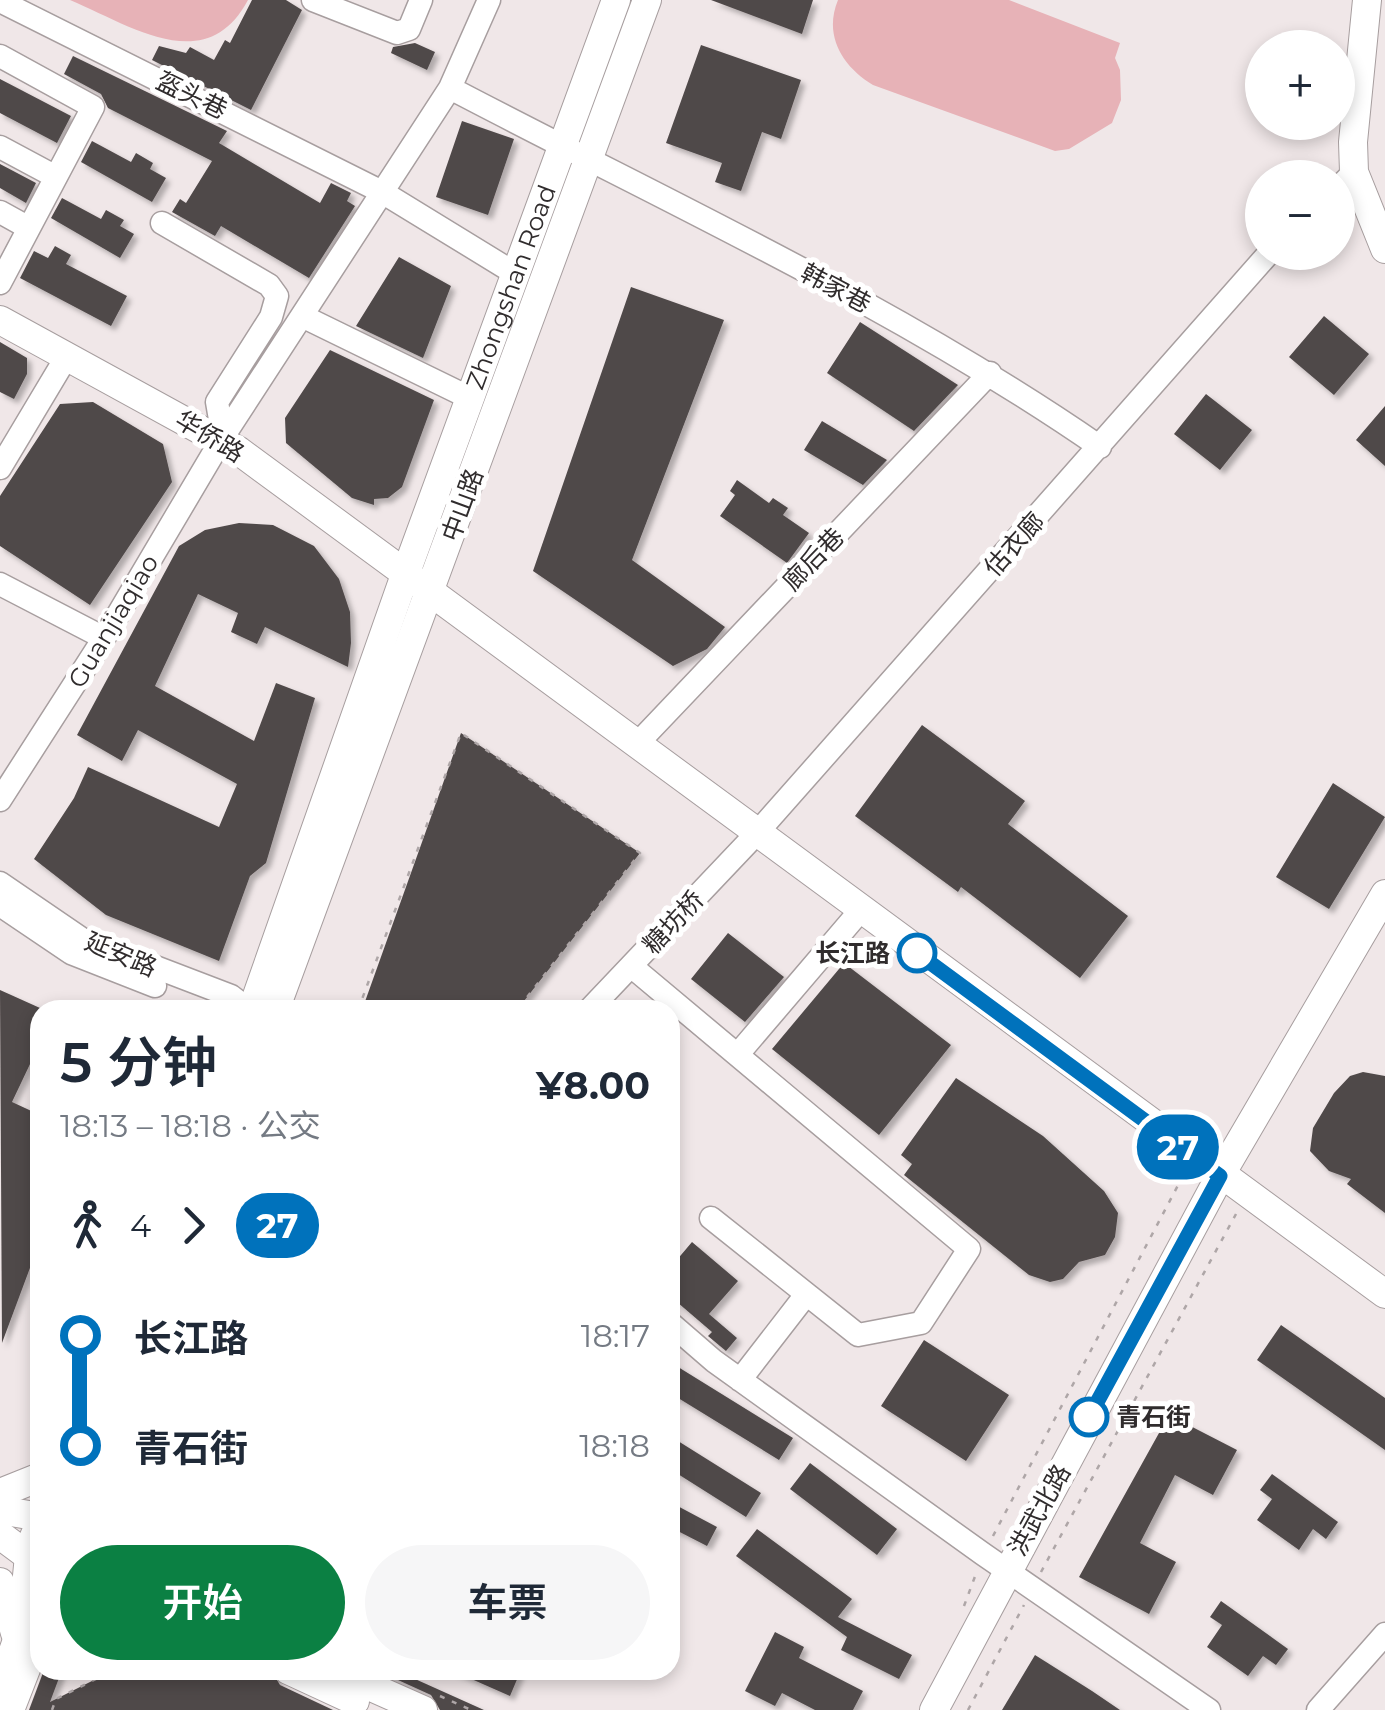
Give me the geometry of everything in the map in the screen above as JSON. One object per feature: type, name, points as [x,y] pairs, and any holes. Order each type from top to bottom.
[{"type":"main road","name":"Zhongshan Road","points":[[405,575],[616,0]]},
{"type":"main road","points":[[1348,160],[1362,1]]},
{"type":"main road","points":[[621,72],[634,36]]},
{"type":"main road","name":"中山路","points":[[279,1000],[589,161]]},
{"type":"main road","points":[[1355,196],[1385,248]]},
{"type":"main road","name":"华侨路","points":[[0,320],[222,438],[405,575]]},
{"type":"main road","points":[[254,1000],[405,575],[1385,1294]]},
{"type":"main road","name":"洪武北路","points":[[934,1710],[995,1562],[1385,894]]},
{"type":"main road","points":[[0,1493],[30,1482]]},
{"type":"main road","points":[[0,1510],[30,1518]]},
{"type":"main road","points":[[0,1535],[30,1557]]},
{"type":"main road","points":[[0,1582],[14,1622],[30,1645]]},
{"type":"main road","points":[[0,1688],[30,1647]]},
{"type":"main road","points":[[10,1710],[30,1649]]},
{"type":"main road","points":[[310,1680],[375,1710]]},
{"type":"main road","points":[[355,1680],[422,1710]]},
{"type":"street","points":[[313,0],[397,33],[409,29],[421,0]]},
{"type":"street","name":"Guanjiaqiao","points":[[0,800],[104,638],[222,438],[450,88],[489,0]]},
{"type":"street","points":[[634,36],[648,0]]},
{"type":"street","name":"盔头巷","points":[[0,1],[382,192],[516,274]]},
{"type":"street","points":[[0,56],[93,107],[0,283]]},
{"type":"street","points":[[279,1000],[621,72]]},
{"type":"street","name":"韩家巷","points":[[450,88],[844,291],[990,374],[1100,446]]},
{"type":"street","points":[[0,147],[56,177]]},
{"type":"street","points":[[0,212],[29,228]]},
{"type":"street","points":[[162,222],[269,286],[277,296],[270,317],[218,402],[222,438]]},
{"type":"street","name":"估衣廊","points":[[756,834],[1254,270]]},
{"type":"street","points":[[302,316],[472,399]]},
{"type":"street","points":[[0,468],[67,356]]},
{"type":"street","name":"廊后巷","points":[[636,746],[990,374]]},
{"type":"street","points":[[0,584],[104,638]]},
{"type":"street","name":"糖坊桥","points":[[599,1000],[756,834]]},
{"type":"street","name":"延安路","points":[[0,883],[82,939],[236,1000]]},
{"type":"street","name":"延安路","points":[[0,905],[72,953],[197,1000]]},
{"type":"street","points":[[738,1054],[860,911]]},
{"type":"street","points":[[631,966],[672,1000]]},
{"type":"street","points":[[680,1006],[969,1249],[921,1324],[858,1334],[805,1296],[711,1218]]},
{"type":"street","points":[[740,1380],[805,1296]]},
{"type":"street","points":[[680,1332],[714,1361],[995,1562],[1210,1710]]},
{"type":"street","points":[[1318,1710],[1385,1634]]},
{"type":"path","points":[[362,1000],[461,733],[640,853],[525,1000]]},
{"type":"path","points":[[960,1617],[995,1562],[1192,1158]]},
{"type":"path","points":[[968,1710],[1246,1195]]},
{"type":"path","points":[[52,1710],[56,1699],[94,1680]]},
{"type":"shaded area","points":[[70,0],[248,0],[231,24],[211,37],[189,41],[142,32]]},
{"type":"shaded area","points":[[838,0],[1009,0],[1120,43],[1115,58],[1120,70],[1121,100],[1112,123],[1069,149],[1055,151],[873,85],[853,69],[839,49],[833,26]]},
{"type":"building","points":[[252,0],[286,0],[302,10],[251,110],[152,60],[159,46],[186,53],[190,47],[214,60],[225,40],[230,43]]},
{"type":"building","points":[[711,0],[813,0],[802,34]]},
{"type":"building","points":[[415,43],[435,52],[427,70],[391,53],[393,47]]},
{"type":"building","points":[[701,45],[801,80],[781,139],[762,132],[741,191],[715,182],[722,163],[666,143]]},
{"type":"building","points":[[73,56],[227,131],[219,143],[320,203],[331,183],[351,193],[347,201],[355,206],[309,278],[221,226],[215,236],[172,212],[180,199],[186,203],[212,161],[108,108],[101,94],[64,74]]},
{"type":"building","points":[[0,79],[71,116],[57,143],[0,113]]},
{"type":"building","points":[[462,121],[514,139],[488,215],[436,197]]},
{"type":"building","points":[[92,141],[131,162],[136,153],[153,163],[150,169],[166,178],[152,202],[81,162]]},
{"type":"building","points":[[0,164],[36,183],[26,203],[0,188]]},
{"type":"building","points":[[62,198],[101,219],[106,210],[124,220],[120,226],[134,234],[120,258],[51,218]]},
{"type":"building","points":[[55,246],[71,255],[66,264],[127,296],[111,326],[20,278],[34,251],[48,258]]},
{"type":"building","points":[[399,257],[451,286],[423,358],[356,326]]},
{"type":"building","points":[[631,287],[724,320],[632,560],[725,627],[707,649],[673,666],[533,571]]},
{"type":"building","points":[[1324,316],[1369,354],[1334,395],[1289,357]]},
{"type":"building","points":[[860,322],[958,385],[914,431],[827,373]]},
{"type":"building","points":[[0,342],[27,358],[27,374],[14,399],[0,392]]},
{"type":"building","points":[[330,350],[434,400],[402,487],[388,498],[374,499],[374,505],[352,498],[286,443],[285,418]]},
{"type":"building","points":[[1206,394],[1252,430],[1220,470],[1174,434]]},
{"type":"building","points":[[93,402],[163,444],[172,482],[90,605],[0,546],[0,496],[60,404]]},
{"type":"building","points":[[1385,406],[1385,466],[1356,440]]},
{"type":"building","points":[[822,421],[887,460],[863,485],[804,450]]},
{"type":"building","points":[[737,480],[769,503],[773,498],[788,508],[783,515],[809,533],[787,563],[720,516],[735,495],[730,491]]},
{"type":"building","points":[[239,523],[273,525],[314,546],[339,579],[350,612],[351,643],[348,667],[265,627],[257,644],[231,632],[238,613],[198,594],[155,686],[254,741],[276,683],[315,698],[266,863],[250,876],[219,961],[106,915],[34,859],[74,798],[88,767],[219,827],[237,784],[138,730],[122,761],[77,735],[179,546],[205,530]]},
{"type":"building","points":[[922,725],[1025,801],[1008,824],[1128,916],[1080,978],[961,887],[958,892],[855,816]]},
{"type":"building","points":[[461,733],[640,853],[525,1000],[366,1000]]},
{"type":"building","points":[[1333,783],[1385,817],[1329,909],[1276,877]]},
{"type":"building","points":[[728,933],[784,977],[745,1022],[691,979]]},
{"type":"building","points":[[844,963],[951,1045],[879,1135],[772,1049]]},
{"type":"building","points":[[0,990],[30,1004],[30,1064],[12,1102],[30,1110],[30,1268],[2,1343]]},
{"type":"building","points":[[1363,1072],[1385,1076],[1385,1213],[1347,1184],[1351,1179],[1329,1171],[1310,1151],[1313,1128],[1334,1093],[1350,1076]]},
{"type":"building","points":[[956,1078],[1043,1136],[1104,1191],[1118,1213],[1115,1237],[1105,1255],[1079,1262],[1063,1279],[1050,1282],[1029,1275],[904,1175],[912,1164],[901,1155]]},
{"type":"building","points":[[692,1242],[738,1281],[709,1314],[737,1338],[726,1351],[708,1336],[712,1332],[680,1305],[680,1256]]},
{"type":"building","points":[[1281,1325],[1385,1398],[1385,1450],[1257,1360]]},
{"type":"building","points":[[924,1340],[1009,1395],[966,1461],[881,1406]]},
{"type":"building","points":[[680,1368],[793,1438],[779,1460],[680,1399]]},
{"type":"building","points":[[1169,1415],[1237,1450],[1213,1495],[1175,1475],[1140,1543],[1176,1562],[1149,1614],[1079,1577]]},
{"type":"building","points":[[680,1442],[761,1493],[746,1517],[680,1475]]},
{"type":"building","points":[[810,1463],[897,1529],[877,1555],[790,1489]]},
{"type":"building","points":[[1272,1474],[1338,1522],[1326,1539],[1313,1529],[1299,1550],[1257,1520],[1272,1499],[1260,1490]]},
{"type":"building","points":[[680,1507],[717,1527],[707,1546],[680,1532]]},
{"type":"building","points":[[757,1529],[852,1599],[838,1617],[912,1655],[899,1679],[841,1650],[847,1637],[736,1556]]},
{"type":"building","points":[[1221,1601],[1288,1649],[1276,1665],[1263,1656],[1248,1676],[1207,1647],[1222,1625],[1210,1617]]},
{"type":"building","points":[[775,1632],[804,1647],[799,1658],[863,1691],[853,1710],[815,1710],[782,1693],[775,1706],[745,1691]]},
{"type":"building","points":[[1035,1655],[1092,1691],[1120,1710],[1002,1710]]},
{"type":"building","points":[[40,1680],[58,1680],[50,1702],[94,1680],[277,1680],[333,1710],[29,1710]]},
{"type":"building","points":[[398,1680],[417,1680],[484,1710],[440,1710],[431,1695]]},
{"type":"building","points":[[474,1680],[517,1680],[510,1696]]},
{"type":"bus line","name":"27","points":[[917,953],[1220,1176],[1089,1417]]},
{"type":"place","name":"长江路","points":[[917,953]]},
{"type":"place","name":"青石街","points":[[1089,1417]]}]
